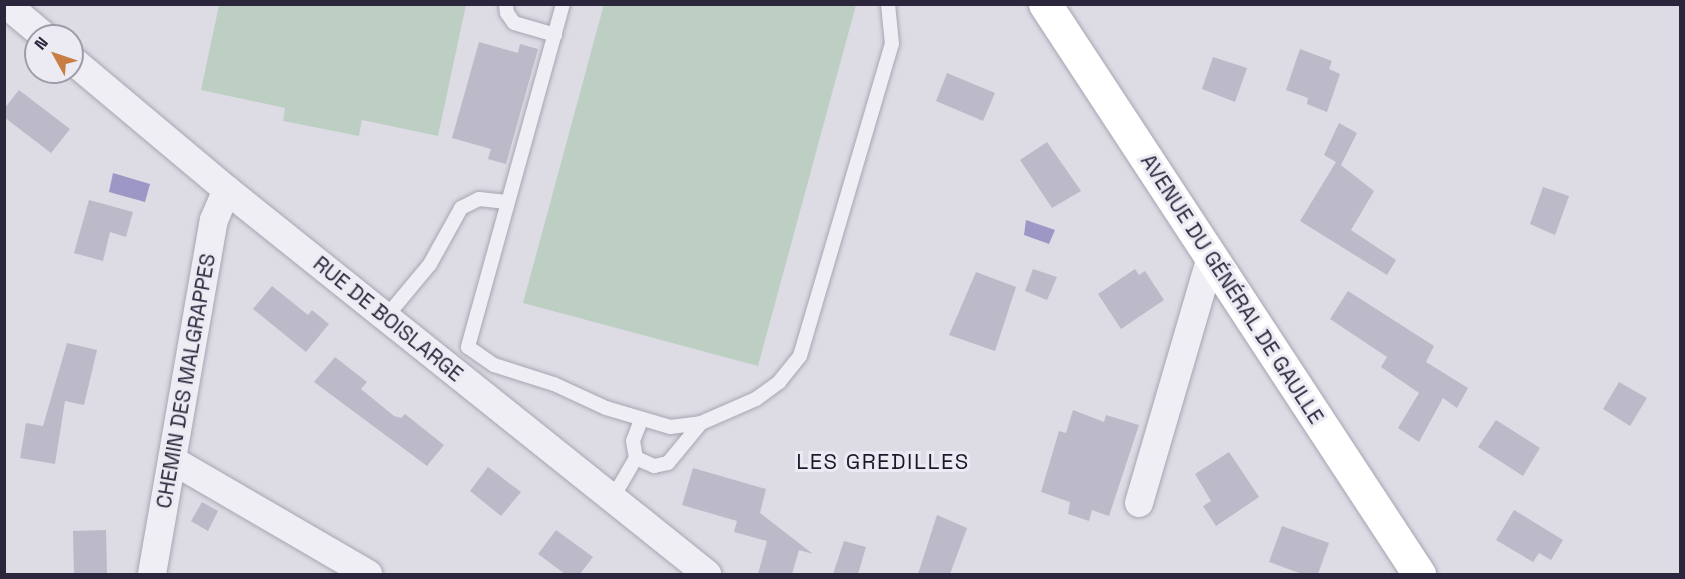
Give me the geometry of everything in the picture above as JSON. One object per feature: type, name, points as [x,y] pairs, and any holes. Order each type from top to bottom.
[{"type":"main road","name":"AVENUE DU GÉNÉRAL DE GAULLE","points":[[1045,4],[1419,574]]},
{"type":"street","points":[[6,4],[30,24]]},
{"type":"street","name":"RUE DE BOISLARGE","points":[[84,70],[227,190],[707,574]]},
{"type":"street","name":"CHEMIN DES MALGRAPPES","points":[[152,574],[214,220],[227,190]]},
{"type":"street","points":[[1139,503],[1211,256]]},
{"type":"street","points":[[172,460],[368,574]]},
{"type":"lane","points":[[506,4],[507,14],[514,23],[555,35]]},
{"type":"lane","points":[[563,4],[468,339],[469,350],[494,365],[554,384],[641,420],[670,427],[701,423],[768,391],[792,368],[806,343],[892,44],[888,4]]},
{"type":"lane","points":[[386,317],[430,264],[461,208],[478,199],[507,202]]},
{"type":"lane","points":[[612,499],[636,458],[633,441],[641,420]]},
{"type":"lane","points":[[636,458],[654,466],[668,462],[701,423]]},
{"type":"green space","points":[[604,4],[856,5],[758,366],[523,303]]},
{"type":"green space","points":[[219,5],[466,5],[438,136],[362,120],[359,136],[283,121],[285,108],[201,90]]},
{"type":"shaded area","points":[[113,173],[150,184],[145,202],[109,192]]},
{"type":"shaded area","points":[[1026,220],[1055,230],[1049,244],[1024,235]]},
{"type":"building","points":[[479,42],[518,53],[520,44],[538,49],[506,164],[488,159],[491,149],[452,138]]},
{"type":"building","points":[[1300,49],[1332,61],[1329,69],[1340,74],[1327,112],[1307,104],[1308,98],[1286,90]]},
{"type":"building","points":[[1213,57],[1247,68],[1235,102],[1202,89]]},
{"type":"building","points":[[947,73],[995,93],[983,121],[936,101]]},
{"type":"building","points":[[19,90],[70,129],[51,153],[4,117],[4,109]]},
{"type":"building","points":[[1339,123],[1357,133],[1341,165],[1337,162],[1374,191],[1351,230],[1396,260],[1387,275],[1300,221],[1336,162],[1324,155]]},
{"type":"building","points":[[1047,142],[1081,191],[1052,208],[1020,160]]},
{"type":"building","points":[[1543,187],[1569,196],[1555,235],[1530,224]]},
{"type":"building","points":[[89,200],[133,212],[126,237],[110,232],[103,261],[74,253]]},
{"type":"building","points":[[1033,269],[1057,277],[1047,300],[1025,291]]},
{"type":"building","points":[[1135,269],[1139,275],[1145,271],[1164,300],[1121,329],[1098,294]]},
{"type":"building","points":[[976,272],[1016,287],[995,351],[949,335]]},
{"type":"building","points":[[272,286],[308,315],[312,310],[329,324],[306,352],[253,309]]},
{"type":"building","points":[[1348,291],[1434,346],[1426,362],[1468,388],[1457,408],[1443,398],[1419,442],[1398,428],[1419,393],[1381,367],[1387,357],[1330,319]]},
{"type":"building","points":[[67,343],[97,350],[84,405],[65,401],[55,464],[20,458],[26,423],[43,426]]},
{"type":"building","points":[[335,357],[367,382],[361,389],[394,416],[401,418],[405,414],[444,445],[427,466],[314,382]]},
{"type":"building","points":[[1619,382],[1647,398],[1630,426],[1603,409]]},
{"type":"building","points":[[1073,410],[1104,422],[1106,415],[1139,425],[1109,516],[1092,510],[1089,521],[1068,514],[1070,502],[1041,492],[1059,431],[1066,433]]},
{"type":"building","points":[[1496,420],[1540,448],[1523,476],[1478,447]]},
{"type":"building","points":[[1229,452],[1259,497],[1216,526],[1203,506],[1211,501],[1195,474]]},
{"type":"building","points":[[488,467],[521,492],[501,516],[470,491]]},
{"type":"building","points":[[693,468],[766,489],[760,513],[813,554],[799,550],[792,574],[758,574],[767,541],[734,532],[737,521],[682,505]]},
{"type":"building","points":[[202,502],[218,511],[208,531],[191,521]]},
{"type":"building","points":[[1514,510],[1563,540],[1551,560],[1539,553],[1533,562],[1496,540]]},
{"type":"building","points":[[937,515],[967,528],[950,574],[918,574]]},
{"type":"building","points":[[1282,526],[1329,543],[1318,574],[1302,574],[1269,562]]},
{"type":"building","points":[[106,530],[107,574],[74,574],[73,531]]},
{"type":"building","points":[[556,530],[593,557],[580,574],[565,574],[538,554]]},
{"type":"building","points":[[844,541],[866,547],[858,574],[833,574]]},
{"type":"district","name":"LES GREDILLES","points":[[883,462]]}]
